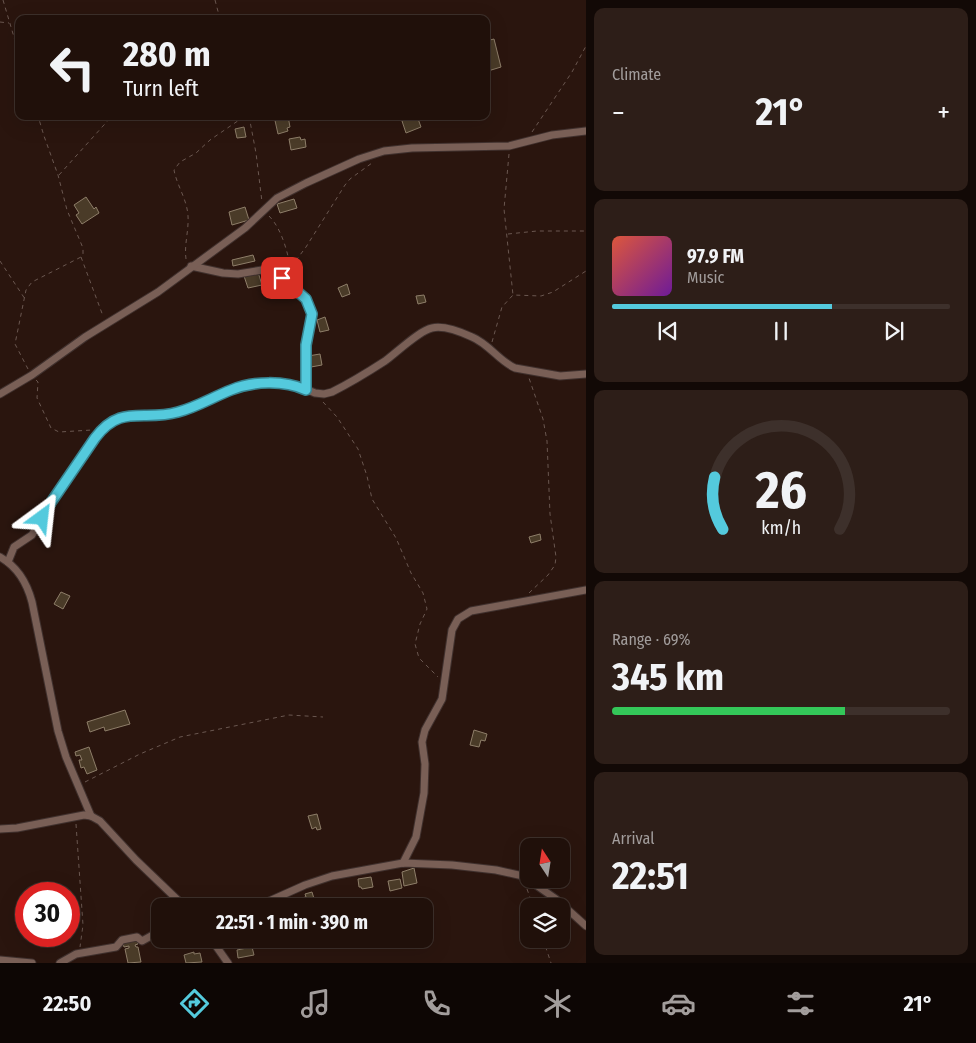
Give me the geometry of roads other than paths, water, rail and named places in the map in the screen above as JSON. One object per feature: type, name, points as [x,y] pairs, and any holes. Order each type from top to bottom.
[{"type":"street","points":[[0,394],[158,292],[245,228],[277,198],[359,159],[384,151],[412,148],[509,146],[552,135],[586,131]]},
{"type":"street","points":[[191,266],[222,273],[238,274],[262,270],[267,271],[282,278],[306,299],[312,314],[306,345],[306,390]]},
{"type":"street","points":[[8,562],[14,547],[32,535],[52,501],[100,431],[113,420],[123,416],[177,413],[234,389],[267,383],[296,386],[324,394],[342,387],[386,360],[430,328],[448,329],[474,337],[490,347],[509,366],[560,376],[586,374]]},
{"type":"street","points":[[0,557],[8,562],[21,576],[28,588],[58,731],[91,816],[107,827],[136,860],[176,898]]},
{"type":"street","points":[[403,863],[416,837],[424,793],[425,764],[422,742],[425,730],[442,699],[452,630],[458,619],[471,611],[586,590]]},
{"type":"street","points":[[0,828],[17,828],[75,816],[91,816]]},
{"type":"street","points":[[276,898],[332,876],[403,863],[496,870],[523,876],[556,899],[586,926]]},
{"type":"street","points":[[60,963],[76,954],[116,947],[122,940],[137,937],[142,941],[151,936]]},
{"type":"street","points":[[217,948],[228,963]]},
{"type":"street","points":[[0,960],[32,963]]}]
